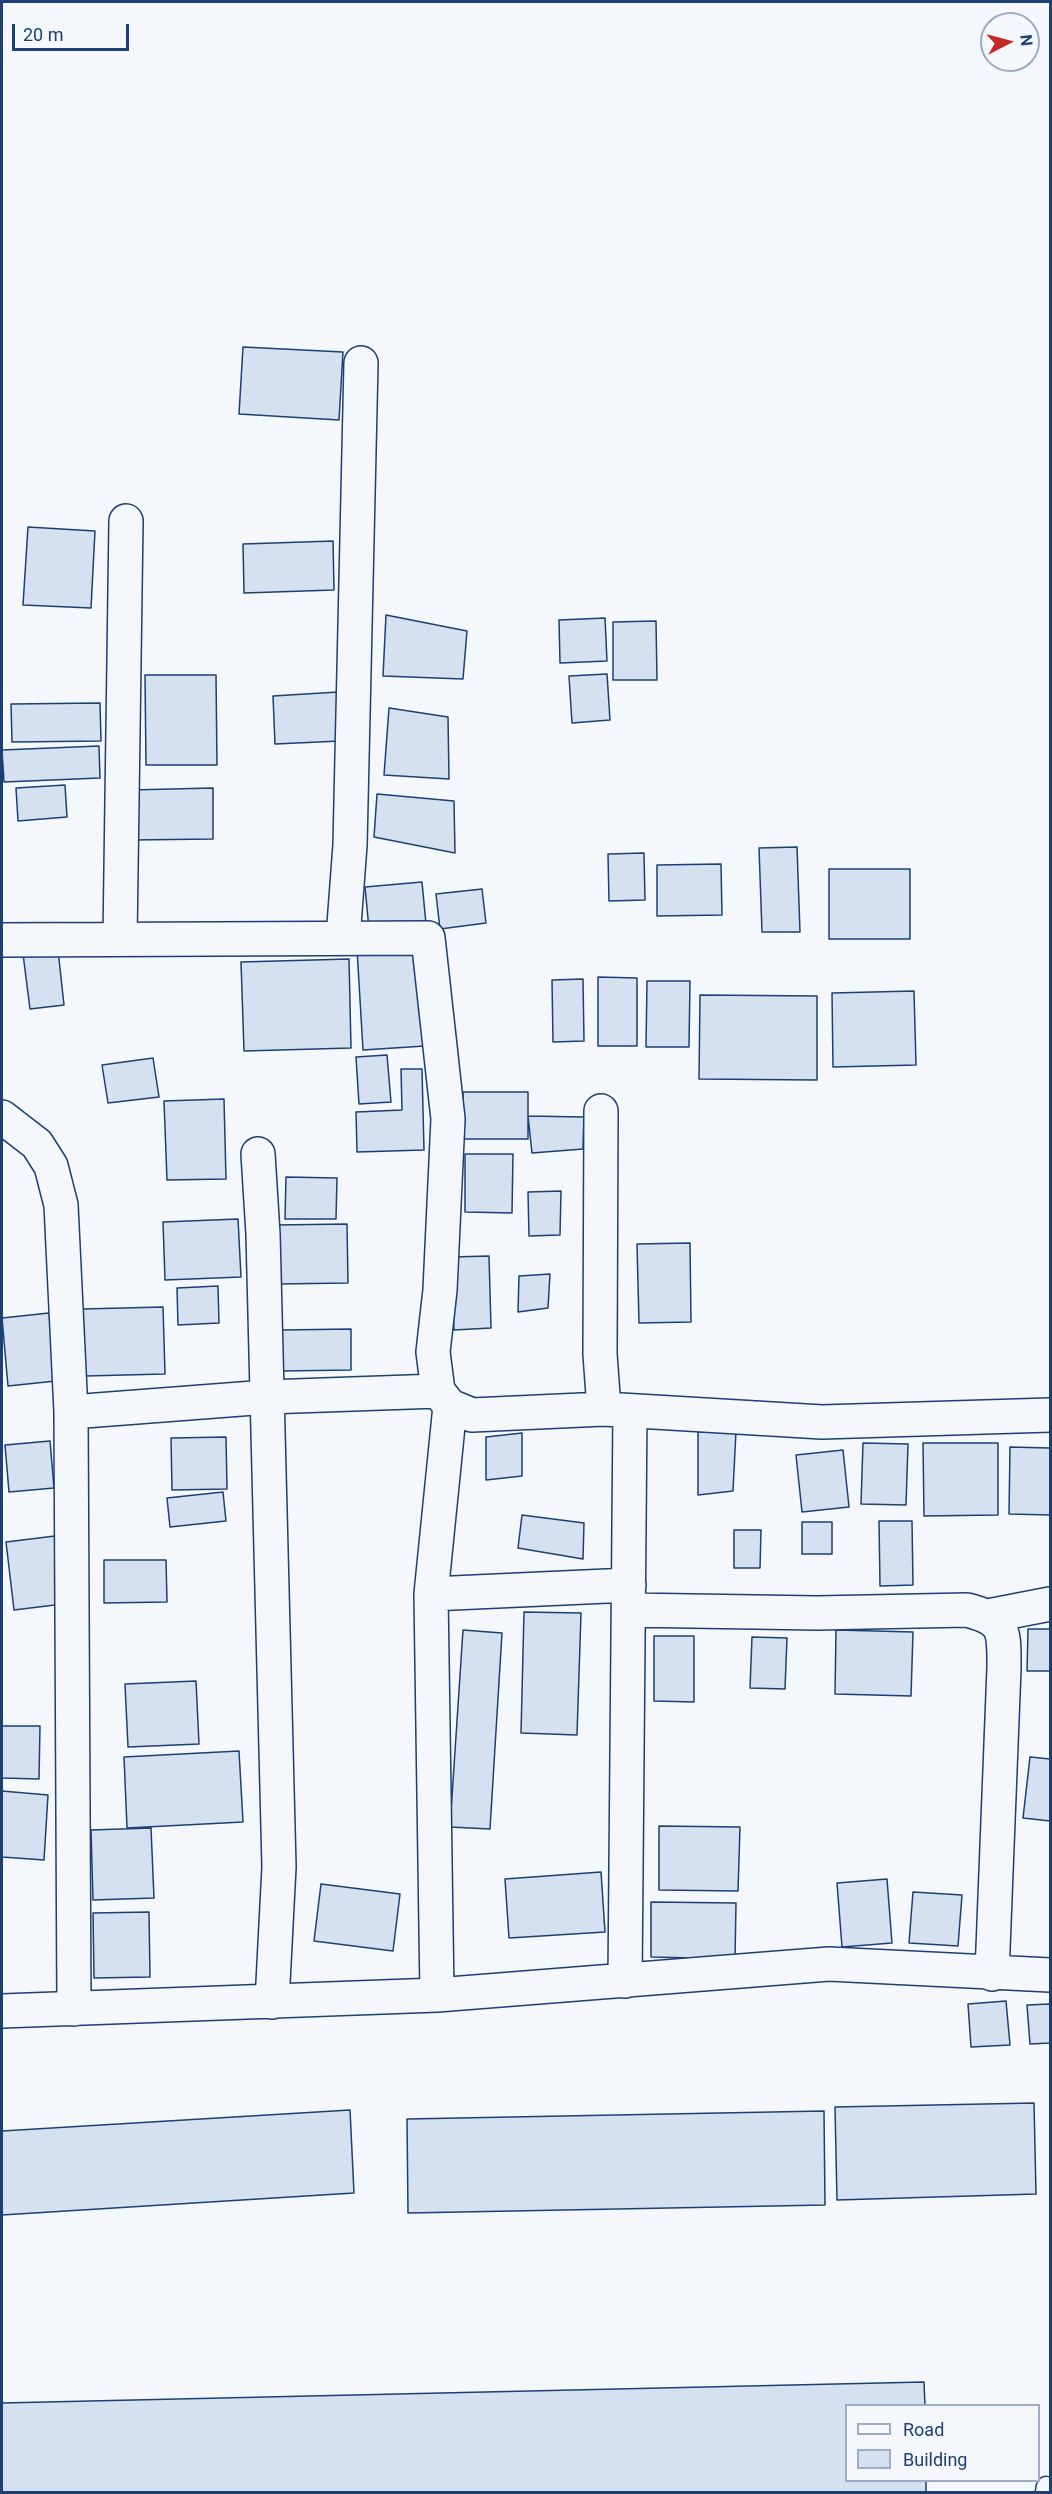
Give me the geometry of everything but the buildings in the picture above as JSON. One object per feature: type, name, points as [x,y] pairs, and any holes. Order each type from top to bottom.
[{"type":"street","points":[[343,938],[350,845],[361,363]]},
{"type":"street","points":[[120,939],[126,521]]},
{"type":"street","points":[[2,940],[428,938],[448,1119],[440,1290],[433,1352],[444,1399],[431,1594],[437,1995]]},
{"type":"street","points":[[601,1111],[600,1354],[617,1410],[628,1598],[625,1982]]},
{"type":"street","points":[[2,1117],[37,1144],[51,1166],[61,1205],[71,1412],[74,2009]]},
{"type":"street","points":[[258,1154],[263,1234],[279,1867],[272,2002]]},
{"type":"street","points":[[71,1412],[267,1397],[444,1399],[472,1415],[617,1410],[822,1422],[1050,1415]]},
{"type":"street","points":[[431,1594],[628,1598],[817,1613],[967,1610],[988,1616],[1000,1626],[1004,1645],[992,1974]]},
{"type":"street","points":[[988,1616],[1050,1604]]},
{"type":"street","points":[[2,2011],[437,1995],[625,1982],[829,1964],[1050,1976]]}]
